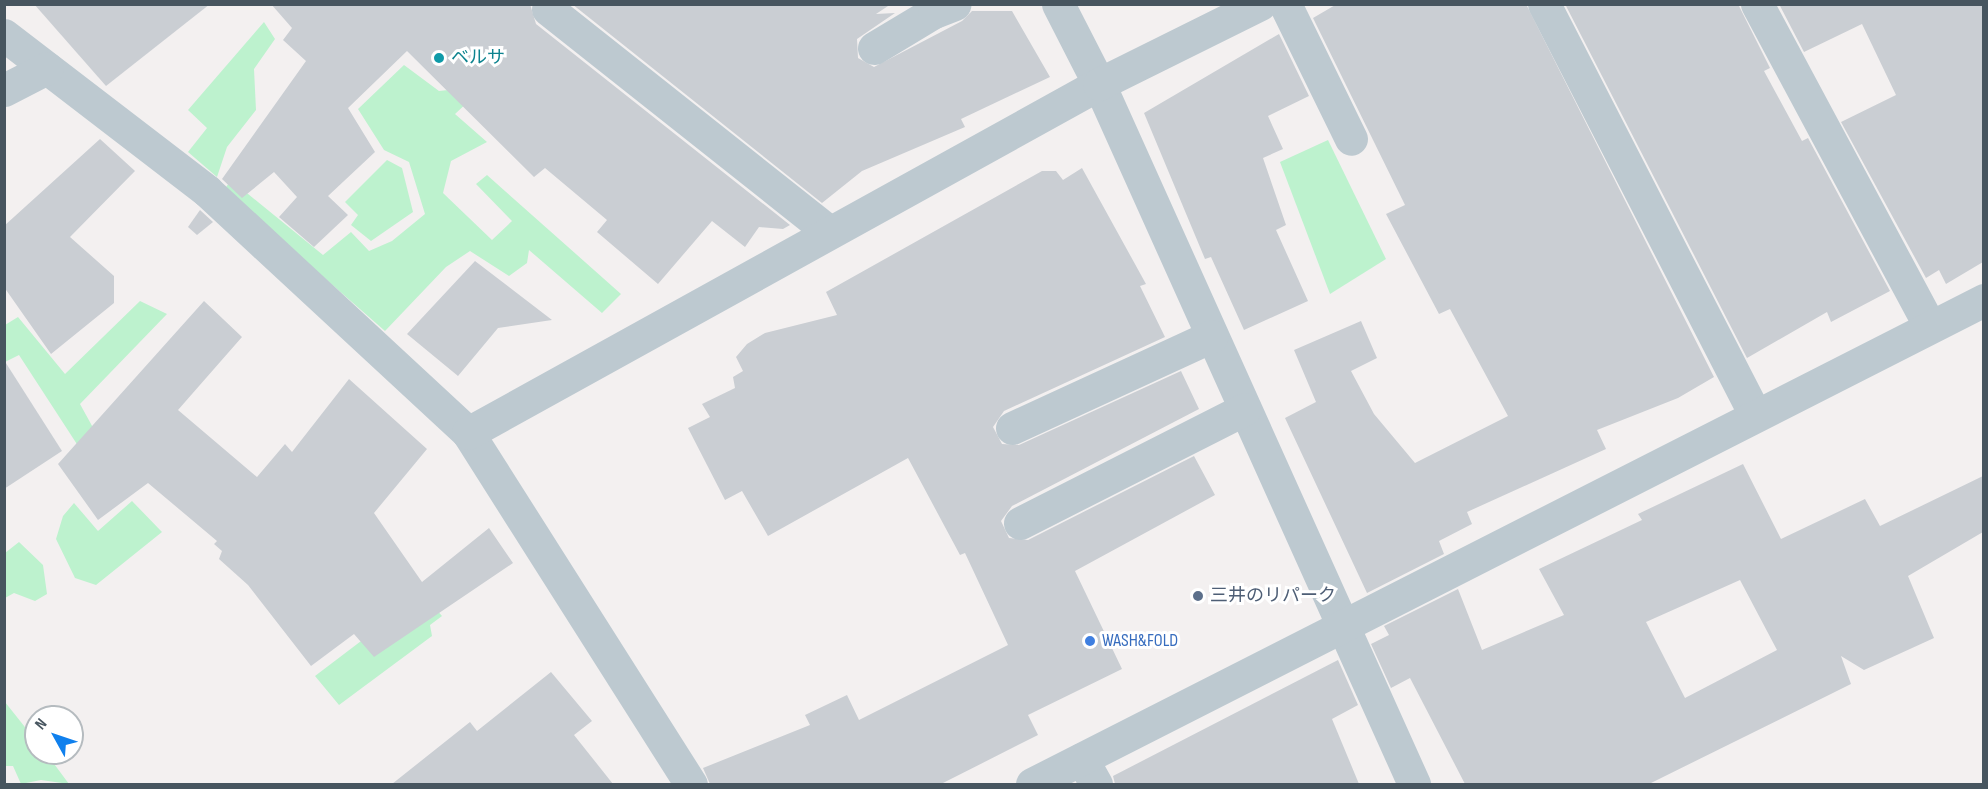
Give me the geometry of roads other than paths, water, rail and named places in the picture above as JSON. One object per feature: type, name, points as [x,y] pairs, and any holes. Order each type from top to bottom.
[{"type":"street","points":[[874,48],[934,12],[955,4]]},
{"type":"street","points":[[1058,4],[1099,84],[1414,784]]},
{"type":"street","points":[[468,433],[1099,84],[1260,4]]},
{"type":"street","points":[[1285,4],[1351,139]]},
{"type":"street","points":[[1544,4],[1755,415]]},
{"type":"street","points":[[1757,4],[1930,326]]},
{"type":"street","points":[[548,9],[829,232]]},
{"type":"street","points":[[4,35],[207,191],[468,433],[691,784]]},
{"type":"street","points":[[4,90],[47,68]]},
{"type":"street","points":[[1032,784],[1089,772],[1342,624],[1983,300]]},
{"type":"street","points":[[1012,428],[1212,336]]},
{"type":"street","points":[[1020,523],[1245,409]]},
{"type":"place","name":"ベルサ","points":[[439,58]]},
{"type":"place","name":"三井のリパーク","points":[[1198,596]]},
{"type":"place","name":"WASH&FOLD","points":[[1090,641]]}]
